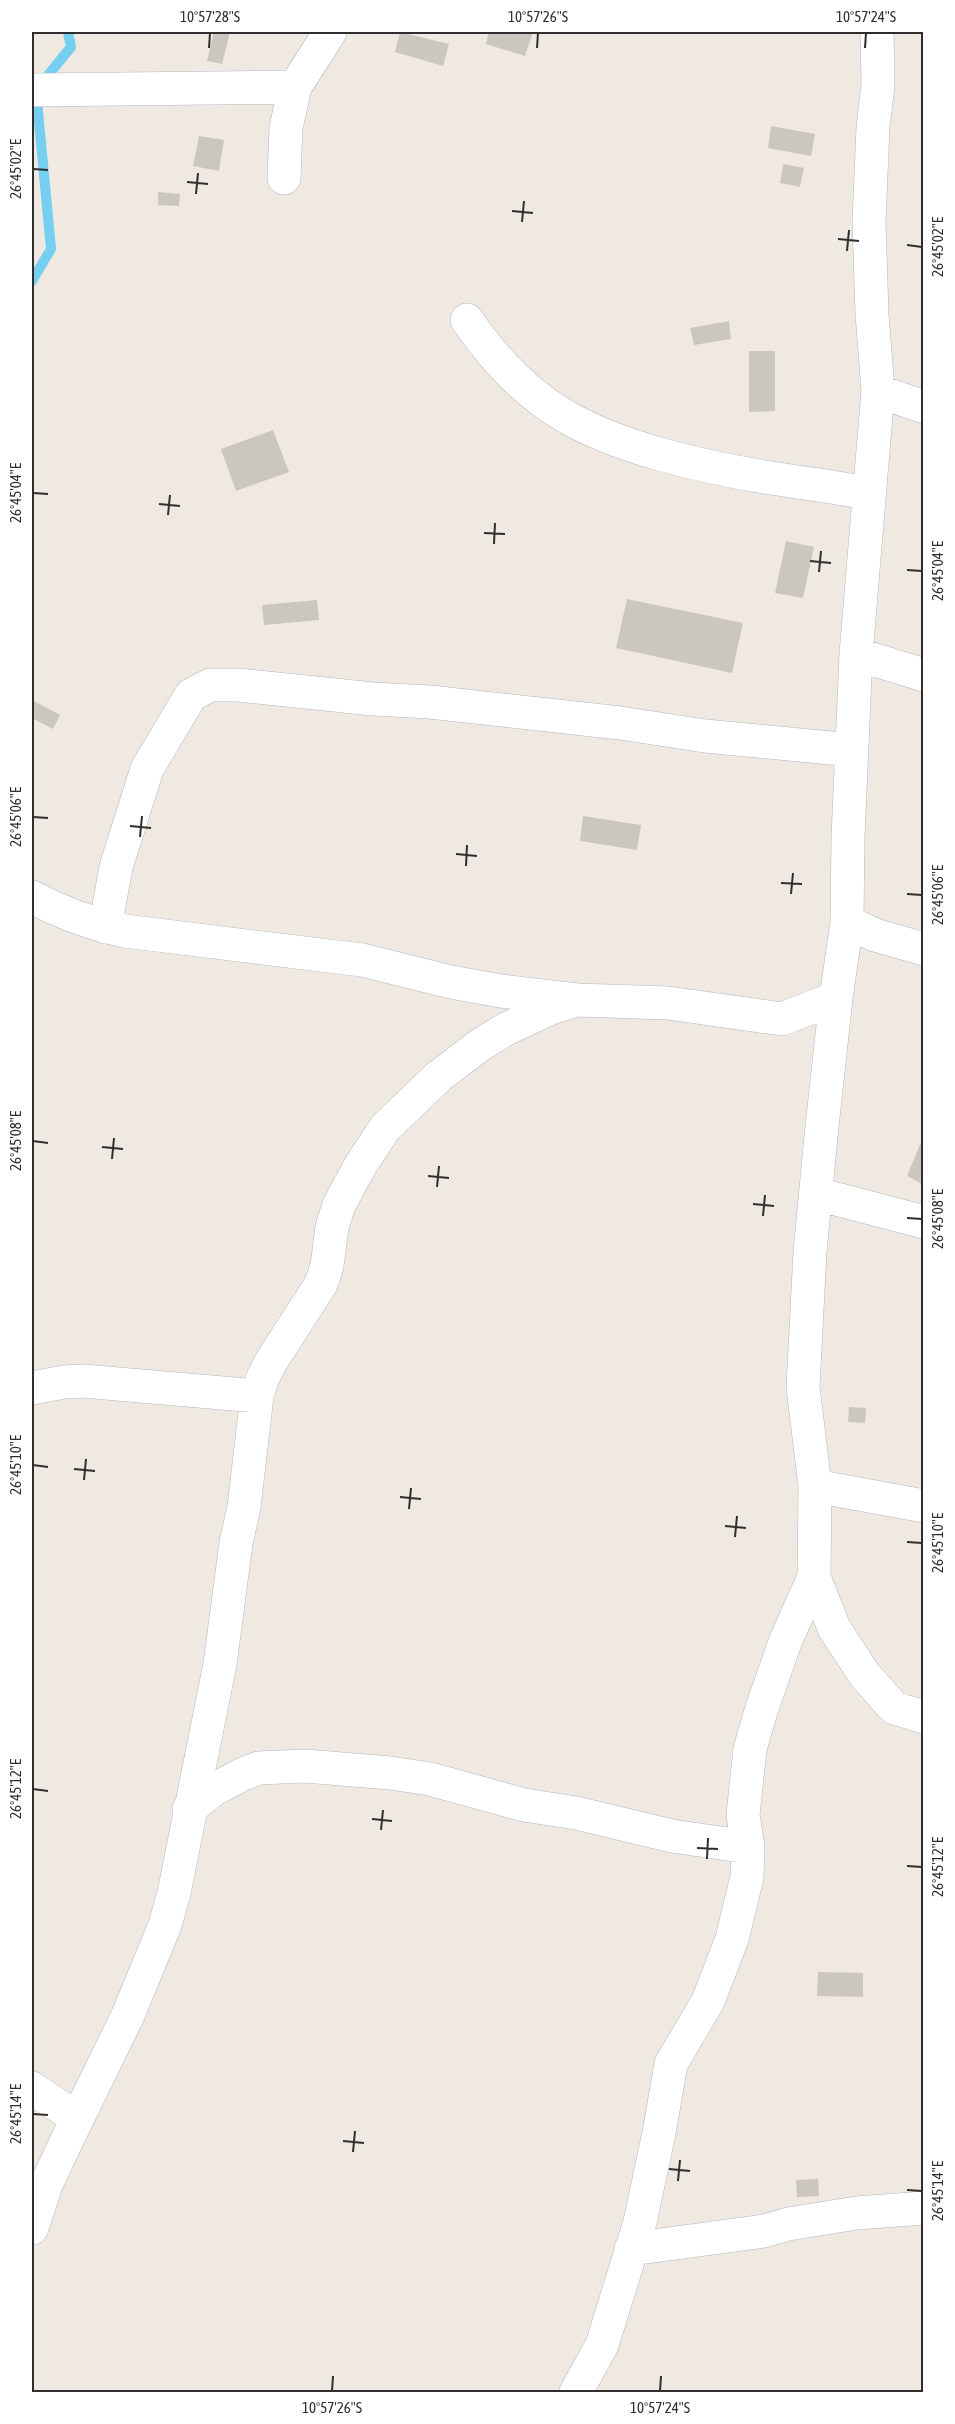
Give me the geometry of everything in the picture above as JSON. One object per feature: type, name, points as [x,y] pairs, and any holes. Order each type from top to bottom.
[{"type":"street","points":[[284,178],[286,128],[295,87],[330,32]]},
{"type":"street","points":[[877,32],[878,85],[873,127],[868,222],[878,391],[856,654],[847,922],[836,998],[810,1252],[803,1387],[815,1486],[814,1577],[834,1628],[864,1674],[894,1708],[924,1717]]},
{"type":"street","points":[[32,90],[295,87]]},
{"type":"street","points":[[467,320],[489,352],[517,381],[565,416],[615,438],[663,455],[721,468],[869,494]]},
{"type":"street","points":[[878,391],[924,407]]},
{"type":"street","points":[[856,654],[924,675]]},
{"type":"street","points":[[105,927],[116,867],[147,769],[191,695],[210,685],[238,685],[373,699],[430,702],[620,723],[717,737],[852,750]]},
{"type":"street","points":[[32,897],[61,913],[105,927],[304,955],[362,960],[461,984],[501,991],[577,1000],[668,1003],[782,1019],[836,998]]},
{"type":"street","points":[[847,922],[875,935],[924,949]]},
{"type":"street","points":[[32,2228],[46,2185],[103,2066],[115,2046],[165,1924],[181,1861],[189,1809],[220,1664],[236,1543],[244,1507],[257,1396],[272,1360],[321,1284],[327,1266],[339,1205],[360,1166],[386,1128],[438,1077],[480,1046],[525,1018],[577,1000]]},
{"type":"street","points":[[816,1194],[924,1222]]},
{"type":"street","points":[[32,1388],[83,1381],[257,1396]]},
{"type":"street","points":[[815,1486],[924,1506]]},
{"type":"street","points":[[576,2392],[602,2345],[631,2249],[645,2200],[671,2064],[708,2001],[732,1939],[747,1877],[748,1846],[743,1815],[750,1749],[782,1651],[814,1577]]},
{"type":"street","points":[[189,1809],[213,1790],[259,1768],[305,1766],[390,1773],[430,1779],[502,1800],[672,1836],[748,1846]]},
{"type":"street","points":[[32,2088],[63,2109],[79,2116]]},
{"type":"street","points":[[631,2249],[764,2231],[788,2224],[857,2213],[924,2208]]},
{"type":"building","points":[[214,32],[230,32],[222,64],[207,61]]},
{"type":"building","points":[[400,32],[449,44],[443,66],[395,52]]},
{"type":"building","points":[[489,32],[533,32],[525,56],[486,44]]},
{"type":"building","points":[[771,126],[815,134],[811,156],[768,148]]},
{"type":"building","points":[[199,136],[224,140],[219,171],[193,166]]},
{"type":"building","points":[[783,164],[804,168],[800,187],[780,183]]},
{"type":"building","points":[[158,192],[180,194],[179,206],[158,205]]},
{"type":"building","points":[[729,321],[731,339],[694,345],[690,328]]},
{"type":"building","points":[[749,351],[775,351],[775,411],[749,412]]},
{"type":"building","points":[[273,430],[289,472],[236,491],[221,449]]},
{"type":"building","points":[[786,541],[814,547],[803,598],[775,593]]},
{"type":"building","points":[[627,599],[743,623],[732,673],[616,648]]},
{"type":"building","points":[[317,600],[319,620],[264,625],[262,605]]},
{"type":"building","points":[[32,700],[60,715],[53,729],[32,718]]},
{"type":"building","points":[[583,816],[641,825],[637,850],[580,841]]},
{"type":"building","points":[[921,1142],[924,1144],[924,1185],[907,1176]]},
{"type":"building","points":[[849,1407],[866,1408],[865,1423],[848,1422]]},
{"type":"building","points":[[818,1972],[863,1973],[863,1997],[817,1996]]},
{"type":"building","points":[[818,2179],[819,2196],[797,2197],[796,2180]]},
{"type":"waterway","points":[[32,281],[51,249],[36,90],[71,47],[68,32]]}]
